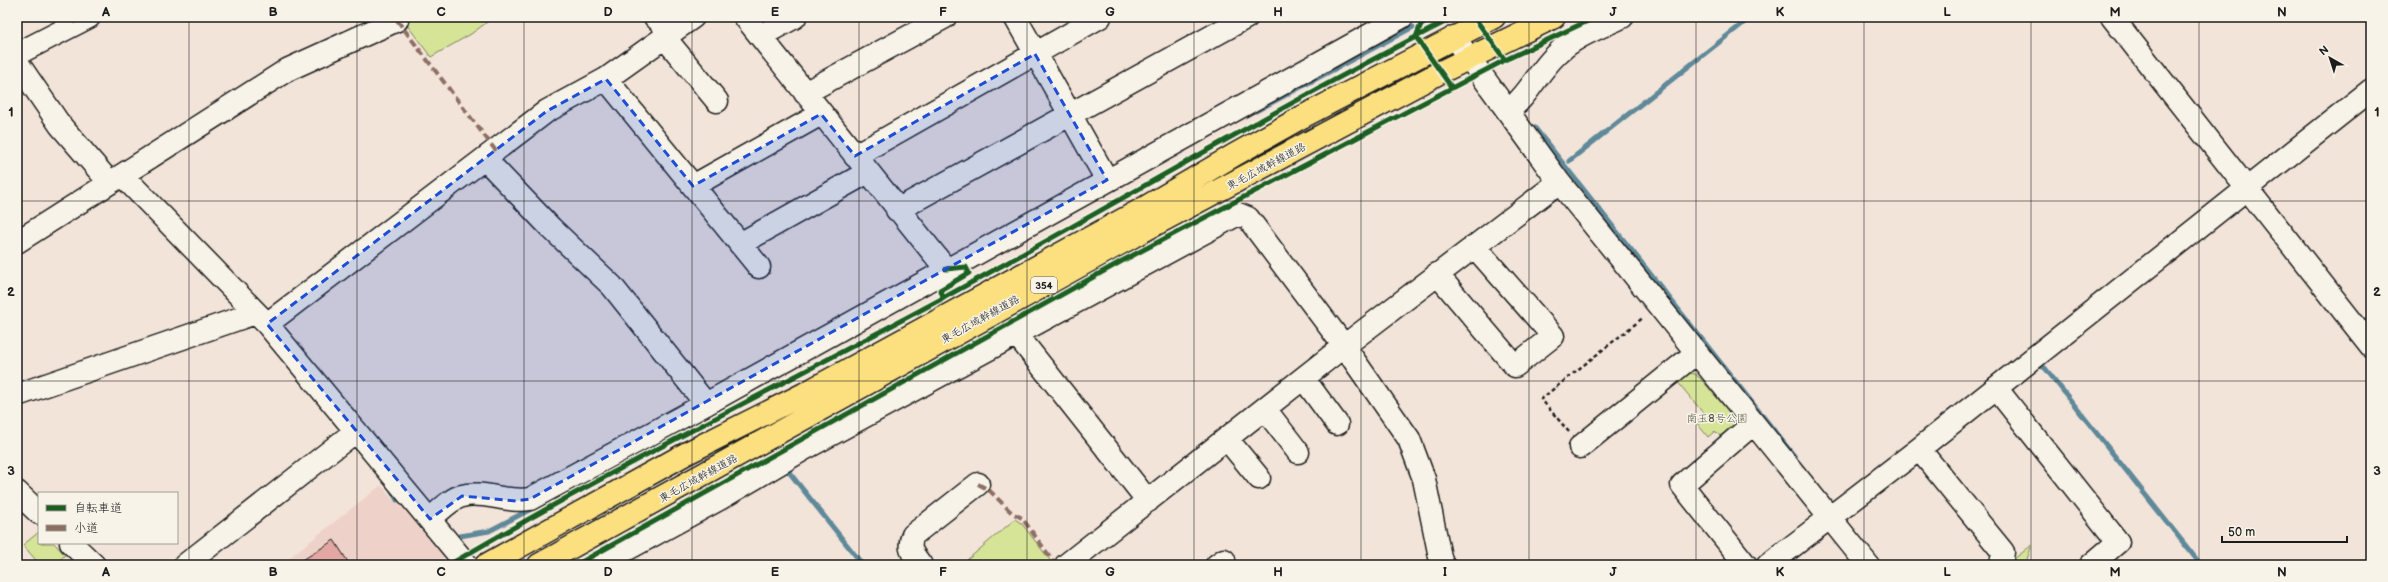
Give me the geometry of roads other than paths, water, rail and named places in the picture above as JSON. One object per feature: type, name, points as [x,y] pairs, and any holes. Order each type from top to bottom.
[{"type":"highway","name":"東毛広域幹線道路","points":[[486,565],[689,452],[804,394],[1139,211],[1255,143],[1494,17]]},
{"type":"highway","name":"東毛広域幹線道路","points":[[540,565],[1143,230],[1441,72],[1554,17]]},
{"type":"street","points":[[17,54],[89,17]]},
{"type":"street","points":[[655,17],[717,101]]},
{"type":"street","points":[[17,395],[261,318],[485,159],[548,111],[606,79],[693,17]]},
{"type":"street","points":[[745,17],[897,210],[946,269]]},
{"type":"street","points":[[760,36],[795,17]]},
{"type":"street","points":[[805,93],[946,17]]},
{"type":"street","points":[[1015,17],[1107,180]]},
{"type":"street","points":[[740,244],[861,164],[1035,54],[1100,17]]},
{"type":"street","points":[[430,519],[462,496],[471,494],[516,501],[530,499],[706,404],[946,269],[1402,17]]},
{"type":"street","points":[[1508,111],[1520,100],[1563,48],[1575,40],[1622,17]]},
{"type":"street","points":[[2112,17],[2245,189],[2371,346]]},
{"type":"street","points":[[897,210],[1244,18]]},
{"type":"street","points":[[17,242],[287,70],[397,20]]},
{"type":"street","points":[[1454,37],[1559,182],[1868,565]]},
{"type":"street","points":[[17,62],[60,125],[261,318],[467,565]]},
{"type":"street","points":[[606,79],[759,267]]},
{"type":"street","points":[[1768,565],[1996,388],[2371,90]]},
{"type":"street","points":[[693,186],[821,114]]},
{"type":"street","points":[[485,159],[551,228],[612,286],[706,404]]},
{"type":"street","points":[[1066,565],[1344,346],[1559,182]]},
{"type":"street","points":[[598,565],[1018,331],[1238,214],[1248,218],[1344,346],[1409,439],[1424,479],[1440,557],[1443,565]]},
{"type":"street","points":[[1437,274],[1515,366],[1553,336],[1474,246]]},
{"type":"street","points":[[1018,331],[1022,340],[1148,501]]},
{"type":"street","points":[[1580,446],[1696,353]]},
{"type":"street","points":[[1304,379],[1337,424]]},
{"type":"street","points":[[1996,388],[2118,542],[2091,565]]},
{"type":"street","points":[[1265,409],[1298,452]]},
{"type":"street","points":[[1746,565],[1682,485],[1753,424]]},
{"type":"street","points":[[185,565],[356,431]]},
{"type":"street","points":[[1227,439],[1259,478]]},
{"type":"street","points":[[1919,448],[2003,552],[2001,565]]},
{"type":"street","points":[[921,565],[911,552],[910,546],[913,535],[978,484]]},
{"type":"street","points":[[17,492],[38,512]]},
{"type":"street","points":[[72,544],[94,565]]},
{"type":"waterway","points":[[1569,161],[1751,17]]},
{"type":"waterway","points":[[1256,111],[1413,27]]},
{"type":"waterway","points":[[1535,128],[1795,457]]},
{"type":"waterway","points":[[2036,367],[2038,365],[2045,368],[2201,565]]},
{"type":"waterway","points":[[785,467],[863,565]]},
{"type":"waterway","points":[[391,489],[397,500]]},
{"type":"waterway","points":[[460,536],[489,531],[533,508]]},
{"type":"park label","name":"南玉8号公園","points":[[1717,418]]}]
